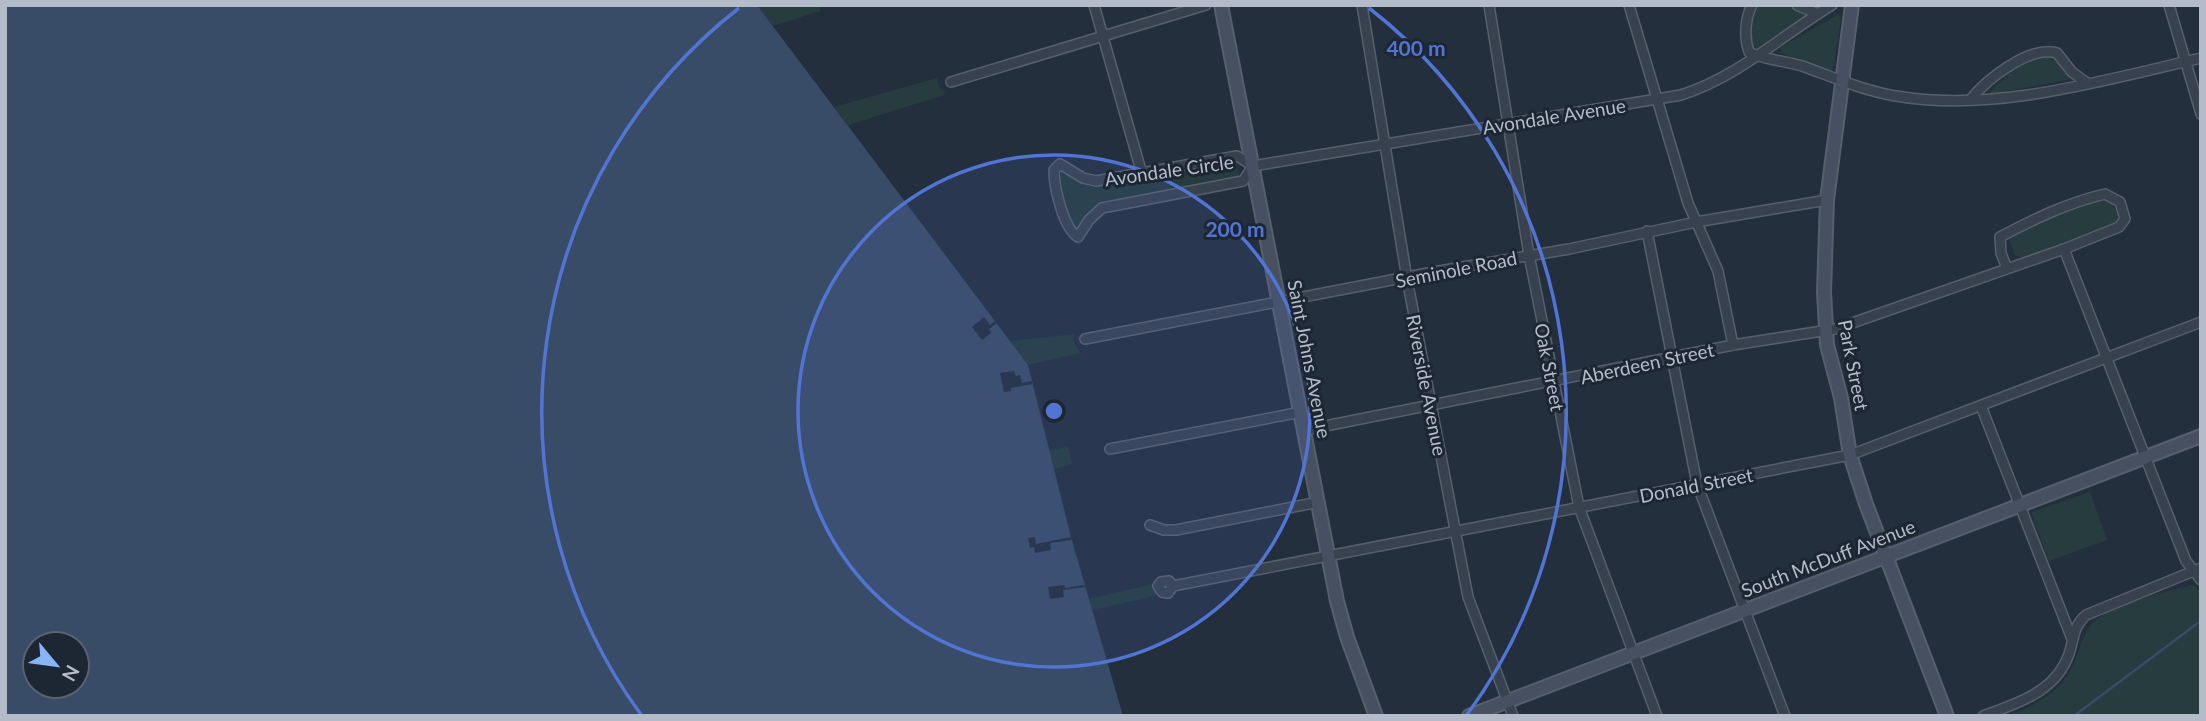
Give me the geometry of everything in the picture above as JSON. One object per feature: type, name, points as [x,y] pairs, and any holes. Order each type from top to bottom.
[{"type":"main road","name":"Saint Johns Avenue","points":[[1222,5],[1329,557],[1347,637],[1376,716]]},
{"type":"main road","name":"Park Street","points":[[1852,5],[1827,200],[1827,345],[1841,398],[1850,455],[1885,557],[1947,716]]},
{"type":"main road","name":"South McDuff Avenue","points":[[1469,716],[2201,436]]},
{"type":"street","points":[[1094,5],[1142,174]]},
{"type":"street","points":[[951,82],[1206,5]]},
{"type":"street","name":"Riverside Avenue","points":[[1363,5],[1407,278],[1468,597],[1513,716]]},
{"type":"street","name":"Oak Street","points":[[1489,5],[1529,256],[1579,507],[1657,716]]},
{"type":"street","points":[[1629,5],[1688,203],[1718,271],[1733,345]]},
{"type":"street","points":[[1752,5],[1747,15],[1746,44],[1749,52],[1789,61],[1895,96],[1934,101],[2002,99],[2201,58]]},
{"type":"street","points":[[1797,5],[1818,14]]},
{"type":"street","name":"Avondale Avenue","points":[[1253,166],[1681,95],[1714,83],[1832,5]]},
{"type":"street","points":[[2169,5],[2201,114]]},
{"type":"street","points":[[1970,100],[1996,76],[2036,52],[2057,53],[2072,72],[2087,83]]},
{"type":"street","name":"Avondale Circle","points":[[1237,156],[1253,166],[1243,181],[1102,208],[1089,220],[1078,237],[1070,232],[1054,183],[1054,170],[1060,163],[1083,178],[1096,181],[1142,174],[1237,156]]},
{"type":"street","name":"Aberdeen Street","points":[[1305,430],[1733,345],[1825,329],[1835,330],[2064,249],[2119,228],[2125,219],[2120,202],[2105,194],[2088,198],[2042,215],[2000,237],[2001,254],[2007,269]]},
{"type":"street","name":"Seminole Road","points":[[1085,339],[1696,222],[1827,200]]},
{"type":"street","points":[[1647,232],[1698,484],[1785,716]]},
{"type":"street","points":[[2064,249],[2186,561],[2197,569],[2201,580]]},
{"type":"street","name":"Donald Street","points":[[1173,586],[1850,455],[2201,321]]},
{"type":"street","points":[[1981,406],[2072,639]]},
{"type":"street","points":[[1110,449],[1301,412]]},
{"type":"street","points":[[1150,525],[1164,530],[1176,530],[1319,502]]},
{"type":"street","points":[[1983,716],[2030,698],[2047,686],[2062,668],[2076,626],[2085,615],[2197,569]]},
{"type":"green space","points":[[757,5],[820,5],[820,11],[773,26]]},
{"type":"green space","points":[[1759,5],[1783,5],[1807,14],[1758,50],[1751,45],[1751,34]]},
{"type":"green space","points":[[1839,14],[1841,19],[1831,71],[1780,53],[1781,47]]},
{"type":"green space","points":[[2045,55],[2055,58],[2073,79],[1986,95],[2020,64]]},
{"type":"green space","points":[[937,78],[944,95],[848,125],[834,107]]},
{"type":"green space","points":[[1235,159],[1240,178],[1098,206],[1082,226],[1075,228],[1070,225],[1058,178],[1064,171],[1093,186]]},
{"type":"green space","points":[[2106,198],[2113,203],[2118,219],[2115,224],[2023,257],[2015,256],[2009,239],[2015,230]]},
{"type":"green space","points":[[1074,334],[1074,343],[1081,353],[1028,365],[1010,341]]},
{"type":"green space","points":[[1068,446],[1072,464],[1054,469],[1049,451]]},
{"type":"green space","points":[[2090,492],[2107,540],[2049,561],[2031,512]]},
{"type":"green space","points":[[1153,584],[1156,596],[1092,610],[1088,599]]},
{"type":"green space","points":[[2193,585],[2201,592],[2201,716],[2009,716],[2038,702],[2063,682],[2086,632],[2101,616],[2140,599]]},
{"type":"water","points":[[5,5],[757,5],[1028,365],[1071,537],[1123,716],[5,716]]},
{"type":"pier","points":[[984,317],[990,325],[995,321],[996,324],[989,329],[991,333],[982,340],[972,327]]},
{"type":"pier","points":[[1014,371],[1016,376],[1020,375],[1022,383],[1032,381],[1032,384],[1004,392],[1000,373]]},
{"type":"pier","points":[[1035,537],[1036,544],[1071,537],[1072,540],[1050,543],[1051,550],[1035,553],[1034,547],[1030,548],[1028,538]]},
{"type":"pier","points":[[1064,585],[1065,588],[1085,587],[1063,590],[1064,597],[1050,599],[1048,587]]},
{"type":"waterway","points":[[2074,716],[2198,623]]}]
